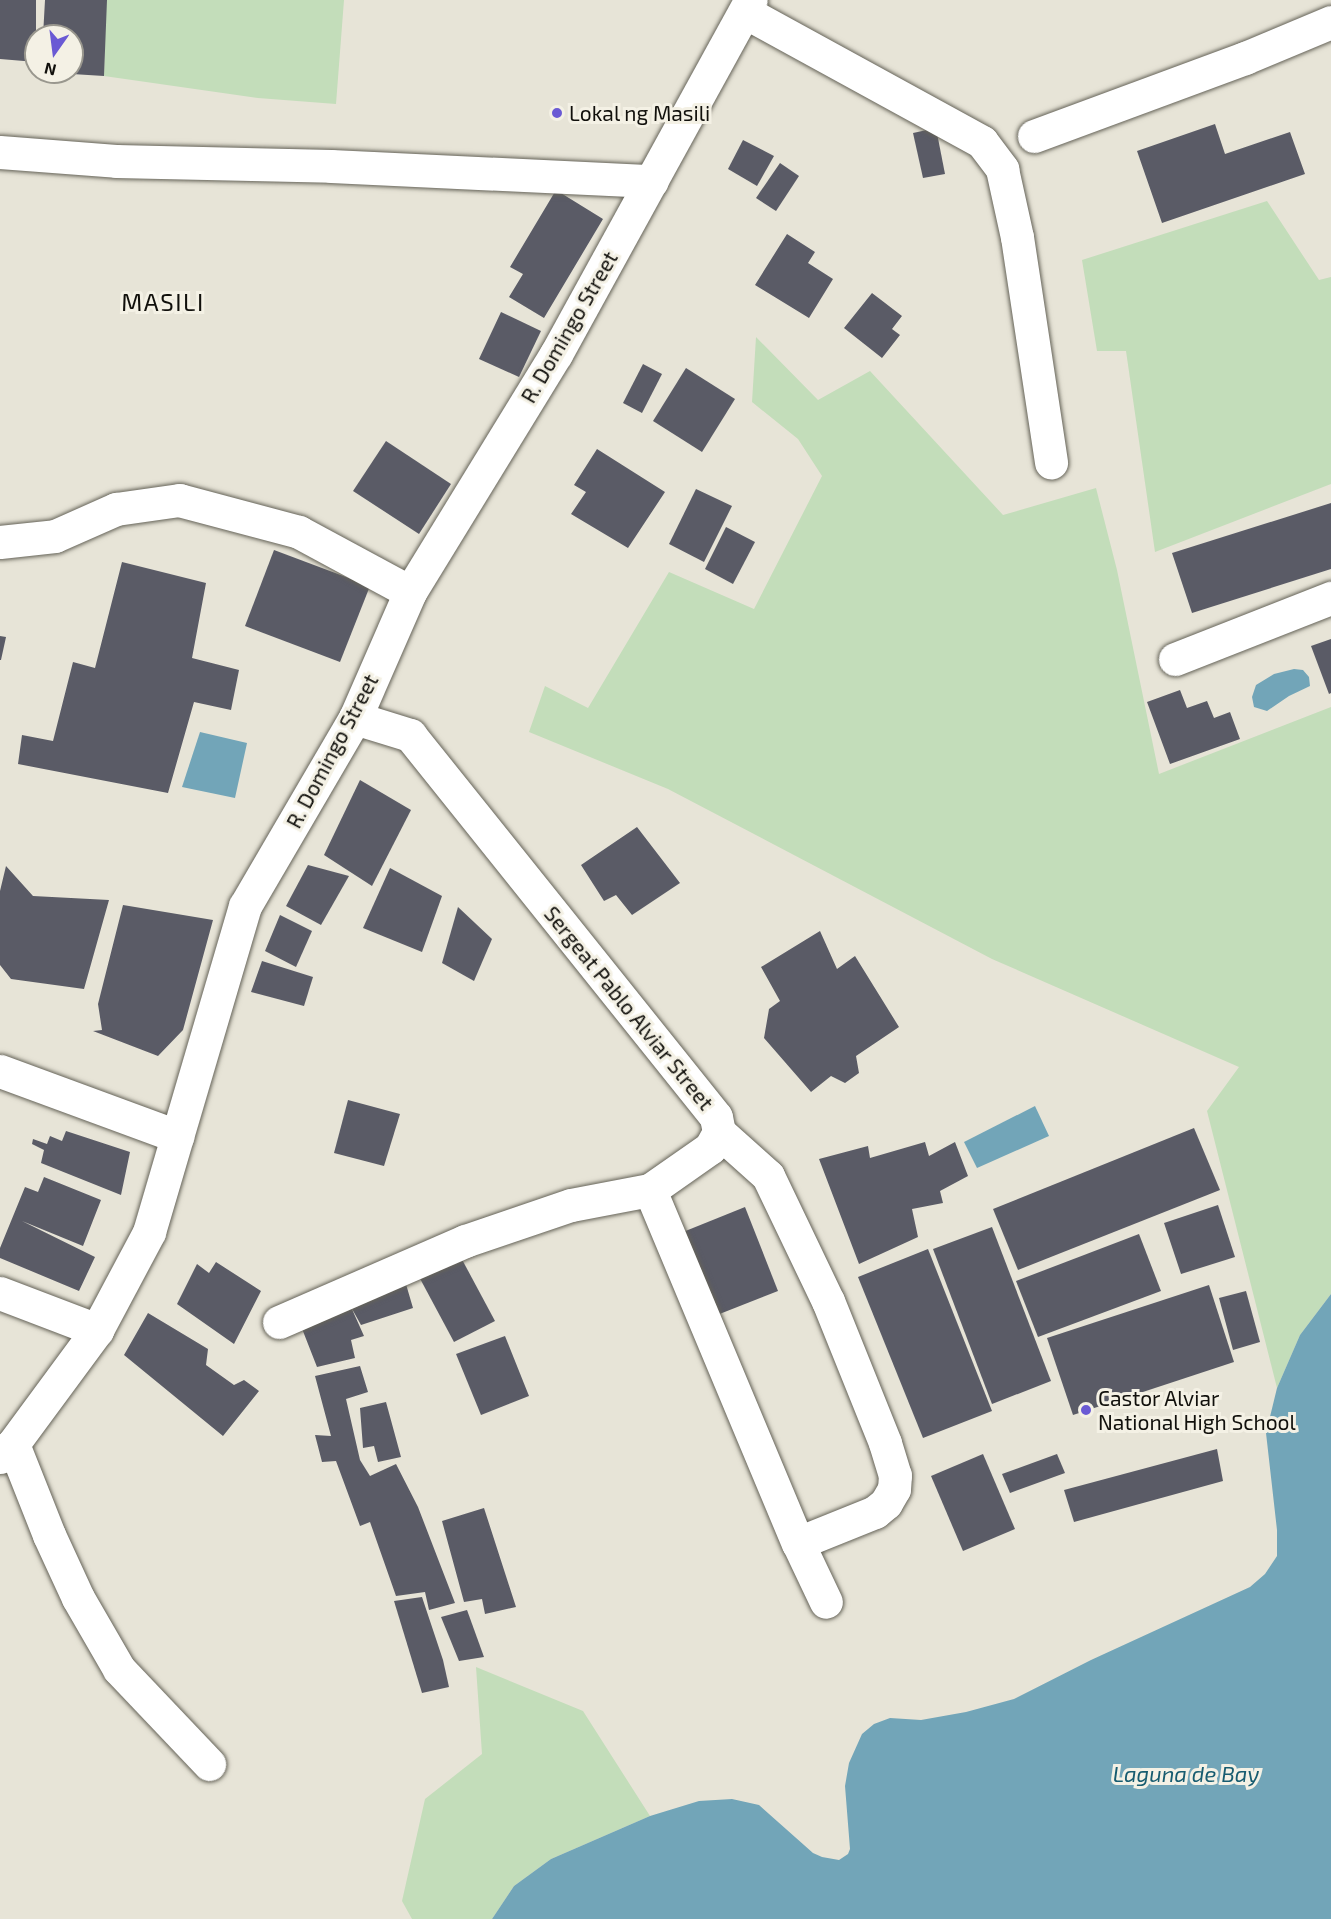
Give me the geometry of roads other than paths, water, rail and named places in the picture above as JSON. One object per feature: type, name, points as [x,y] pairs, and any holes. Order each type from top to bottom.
[{"type":"street","name":"R. Domingo Street","points":[[7,1450],[97,1330],[149,1232],[245,906],[355,718],[410,592],[556,354],[748,6]]},
{"type":"street","points":[[748,6],[982,142],[1002,169],[1017,237],[1051,462]]},
{"type":"street","points":[[1034,136],[1245,58],[1331,22]]},
{"type":"street","points":[[0,152],[116,161],[331,166],[652,181]]},
{"type":"street","points":[[0,542],[55,536],[116,509],[179,500],[299,532],[410,592]]},
{"type":"street","points":[[1175,659],[1331,598]]},
{"type":"street","name":"Sergeat Pablo Alviar Street","points":[[355,718],[410,735],[716,1117],[719,1132],[710,1148],[650,1190]]},
{"type":"street","points":[[0,1071],[177,1136]]},
{"type":"street","points":[[719,1132],[768,1176],[828,1301],[885,1443],[895,1475],[894,1489],[886,1503],[874,1512],[798,1543]]},
{"type":"street","points":[[279,1322],[465,1241],[571,1205],[650,1190],[798,1543],[826,1602]]},
{"type":"street","points":[[0,1293],[97,1330]]},
{"type":"street","points":[[7,1450],[78,1598],[119,1669],[209,1764]]},
{"type":"water","points":[[1294,669],[1303,670],[1309,677],[1310,686],[1289,696],[1267,711],[1254,707],[1252,697],[1256,685],[1274,674]]},
{"type":"water","points":[[200,732],[247,743],[235,798],[182,787]]},
{"type":"water","points":[[1035,1106],[1049,1136],[977,1168],[964,1142]]},
{"type":"water","name":"Laguna de Bay","points":[[1331,1294],[1331,1919],[492,1919],[514,1886],[551,1859],[650,1816],[699,1801],[732,1799],[759,1805],[813,1853],[839,1860],[848,1854],[850,1849],[845,1786],[849,1763],[862,1734],[874,1724],[890,1718],[921,1720],[966,1712],[1014,1699],[1091,1660],[1250,1587],[1265,1574],[1277,1556],[1277,1530],[1266,1433],[1277,1388],[1300,1335]]},
{"type":"place","name":"Lokal ng Masili","points":[[557,113]]},
{"type":"place","name":"Castor Alviar National High School","points":[[1086,1410]]},
{"type":"district","name":"MASILI","points":[[163,302]]}]
